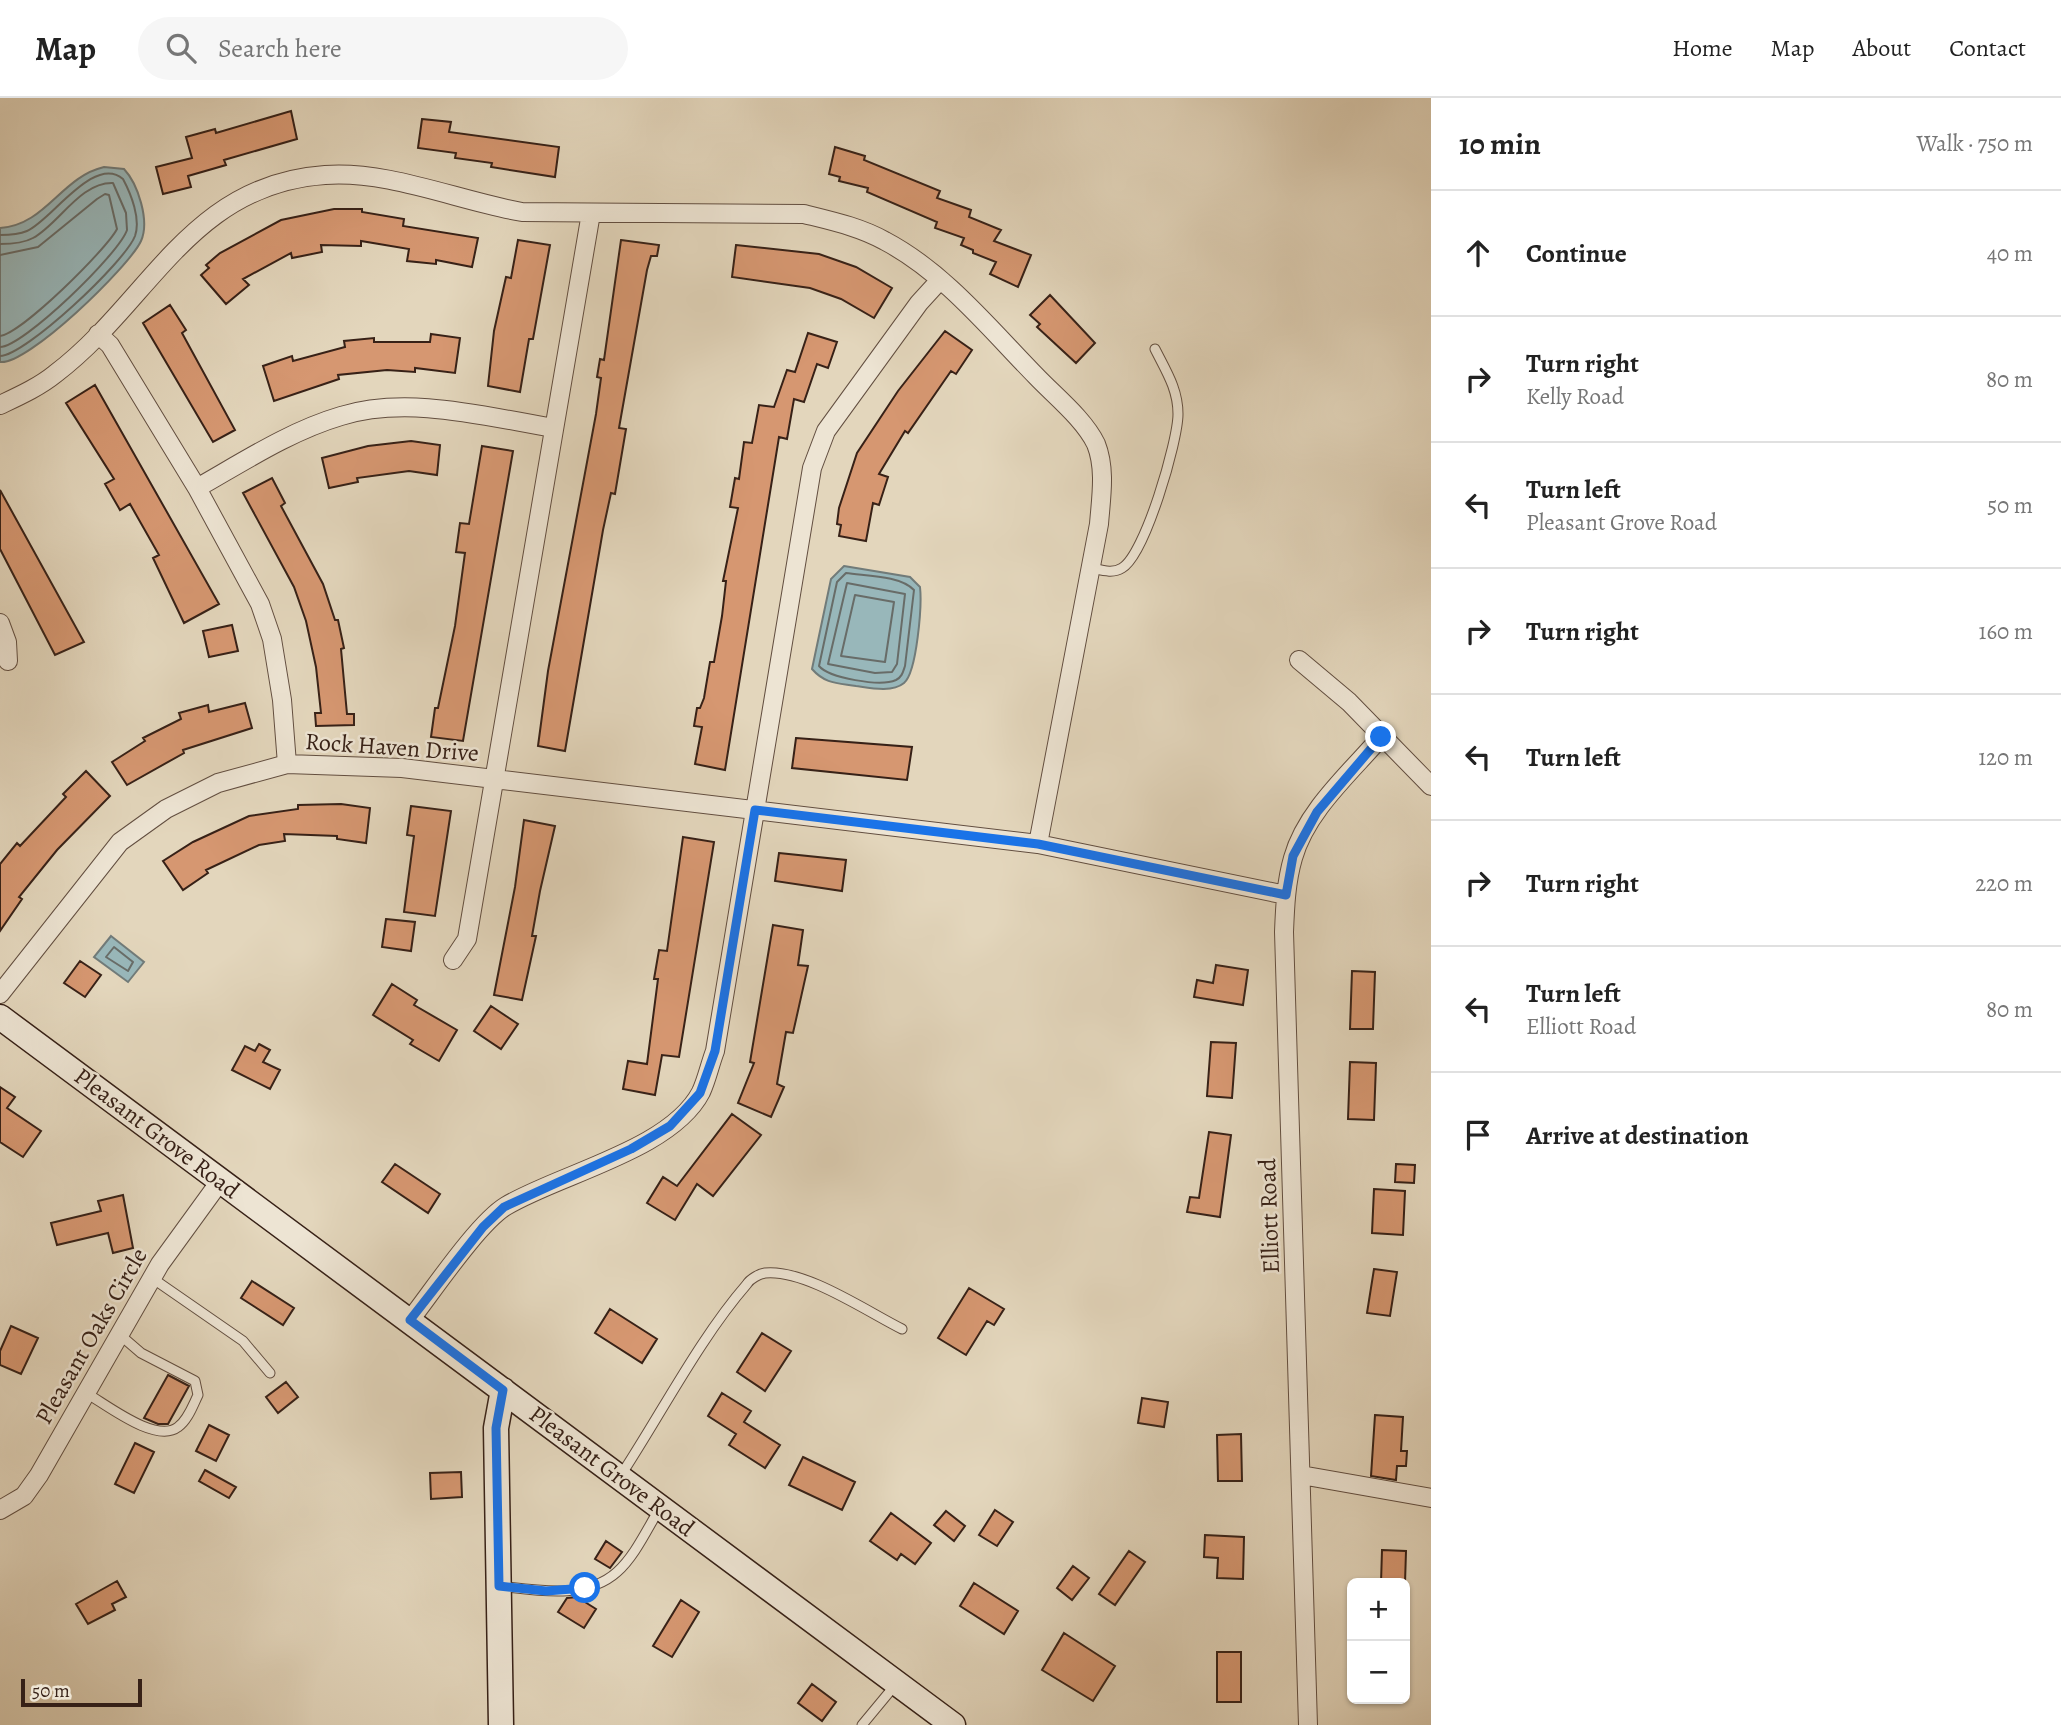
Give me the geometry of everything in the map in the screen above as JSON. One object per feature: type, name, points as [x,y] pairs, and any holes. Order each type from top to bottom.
[{"type":"street","points":[[0,405],[56,374],[98,334],[194,230],[239,198],[280,181],[325,175],[373,177],[476,204],[522,212],[720,211],[804,214],[844,223],[886,241],[940,281],[1072,413],[1096,444],[1102,479],[1099,524],[1038,844]]},
{"type":"street","points":[[453,960],[467,939],[591,213]]},
{"type":"street","points":[[410,1320],[483,1227],[504,1207],[641,1143],[670,1126],[700,1093],[715,1051],[799,530],[812,468],[826,431],[919,303],[940,281]]},
{"type":"street","points":[[98,334],[110,345],[197,488],[260,604],[272,639],[282,700],[287,764]]},
{"type":"street","points":[[197,488],[309,427],[344,415],[389,408],[424,408],[554,428]]},
{"type":"street","points":[[0,623],[7,642],[8,662]]},
{"type":"street","points":[[1299,660],[1349,702],[1431,786]]},
{"type":"street","name":"Elliott Road","points":[[1308,1725],[1284,932],[1286,895],[1293,856],[1317,812],[1381,737]]},
{"type":"street","name":"Rock Haven Drive","points":[[0,994],[120,842],[166,809],[218,783],[287,764],[402,768],[1038,844],[1286,895]]},
{"type":"street","name":"Pleasant Grove Road","points":[[0,1017],[953,1725]]},
{"type":"street","name":"Pleasant Oaks Circle","points":[[0,1510],[24,1496],[152,1278],[221,1180]]},
{"type":"street","points":[[501,1725],[496,1428],[503,1390]]},
{"type":"street","points":[[1301,1475],[1431,1497]]},
{"type":"lane","points":[[1091,568],[1113,572],[1124,568],[1136,554],[1170,458],[1177,430],[1176,397],[1171,379],[1155,349]]},
{"type":"lane","points":[[620,1477],[748,1282],[763,1273],[789,1275],[830,1291],[902,1329]]},
{"type":"lane","points":[[152,1278],[243,1341],[270,1373]]},
{"type":"lane","points":[[86,1393],[153,1432],[171,1432],[184,1421],[198,1395],[194,1381],[141,1353],[119,1334]]},
{"type":"lane","points":[[499,1586],[546,1591],[585,1588],[616,1573],[661,1507]]},
{"type":"lane","points":[[862,1725],[898,1683]]},
{"type":"water","points":[[104,167],[124,169],[134,184],[143,213],[141,241],[118,271],[76,313],[32,348],[13,359],[0,362],[0,228],[30,219],[76,180]]},
{"type":"water","points":[[844,566],[910,577],[920,587],[915,653],[909,676],[899,686],[881,689],[838,683],[822,678],[812,669],[831,579]]},
{"type":"water","points":[[111,936],[144,962],[128,982],[94,957]]},
{"type":"building","points":[[291,111],[297,139],[224,160],[226,165],[188,176],[191,187],[163,194],[156,167],[192,158],[186,137],[215,129],[216,133]]},
{"type":"building","points":[[422,119],[451,122],[449,132],[559,147],[555,177],[491,167],[492,163],[455,158],[456,153],[418,148]]},
{"type":"building","points":[[835,147],[865,156],[864,160],[940,191],[937,198],[971,210],[969,217],[1001,230],[994,241],[1031,255],[1018,287],[990,274],[996,262],[961,245],[964,238],[935,228],[937,222],[867,192],[868,188],[839,181],[840,177],[829,174]]},
{"type":"building","points":[[334,209],[362,209],[362,212],[404,219],[403,226],[478,238],[472,267],[436,260],[436,264],[407,261],[409,249],[361,241],[361,246],[321,245],[322,252],[292,258],[291,253],[243,279],[249,285],[226,304],[201,275],[209,268],[206,265],[220,253],[281,220]]},
{"type":"building","points":[[518,240],[550,245],[533,339],[529,339],[520,392],[488,386],[494,331],[506,277],[511,278]]},
{"type":"building","points":[[621,240],[659,245],[657,256],[651,256],[647,270],[619,428],[626,429],[615,494],[611,493],[603,530],[565,751],[538,746],[548,671],[596,414],[601,378],[597,377],[600,359],[604,360]]},
{"type":"building","points":[[736,245],[819,254],[856,267],[892,288],[874,318],[841,299],[810,288],[732,277]]},
{"type":"building","points":[[1050,295],[1095,343],[1076,363],[1037,327],[1040,324],[1030,315]]},
{"type":"building","points":[[170,305],[186,330],[182,333],[235,430],[213,442],[143,323]]},
{"type":"building","points":[[945,331],[972,350],[956,374],[951,371],[908,433],[905,431],[879,474],[888,477],[879,505],[873,503],[866,541],[839,536],[839,508],[857,453],[898,391]]},
{"type":"building","points":[[808,333],[837,342],[828,368],[817,364],[804,402],[794,399],[787,439],[779,437],[725,770],[695,764],[702,727],[694,726],[697,708],[700,708],[704,698],[710,662],[714,662],[726,581],[723,581],[738,508],[730,507],[735,478],[739,479],[744,442],[752,443],[759,405],[774,407],[787,370],[795,372]]},
{"type":"building","points":[[431,334],[460,338],[455,373],[415,368],[415,372],[387,370],[338,375],[339,379],[274,401],[263,366],[292,356],[293,361],[345,347],[344,341],[374,338],[374,342],[430,342]]},
{"type":"building","points":[[95,385],[219,604],[184,623],[153,558],[159,555],[130,504],[120,510],[105,484],[114,479],[66,403]]},
{"type":"building","points":[[411,441],[440,445],[437,475],[409,471],[357,478],[358,482],[329,488],[322,458],[368,446]]},
{"type":"building","points":[[482,446],[513,451],[463,741],[431,737],[435,708],[438,708],[455,626],[465,553],[456,552],[460,523],[469,524]]},
{"type":"building","points":[[272,478],[285,503],[281,506],[323,584],[335,620],[338,620],[344,648],[341,649],[347,714],[354,714],[354,725],[316,726],[315,713],[321,713],[316,667],[306,621],[294,587],[243,493]]},
{"type":"building","points":[[0,490],[84,642],[55,655],[0,549]]},
{"type":"building","points":[[232,625],[238,651],[209,657],[203,631]]},
{"type":"building","points":[[245,703],[252,728],[183,750],[184,753],[127,785],[112,762],[145,741],[143,738],[181,719],[179,713],[208,705],[209,712]]},
{"type":"building","points":[[796,738],[912,747],[907,780],[792,768]]},
{"type":"building","points":[[86,771],[110,796],[57,850],[19,897],[22,899],[0,931],[0,864],[17,843],[20,846],[66,797],[63,794]]},
{"type":"building","points":[[341,804],[370,808],[366,843],[337,839],[337,836],[284,834],[285,841],[259,845],[206,870],[208,873],[183,890],[163,861],[193,842],[249,816],[298,809],[298,805]]},
{"type":"building","points":[[411,806],[451,811],[435,916],[404,912],[414,836],[407,835]]},
{"type":"building","points":[[524,820],[555,826],[540,891],[532,936],[536,936],[522,1000],[494,995],[515,887]]},
{"type":"building","points":[[683,837],[714,842],[679,1057],[662,1055],[655,1095],[623,1089],[628,1061],[647,1064],[658,979],[654,979],[659,950],[667,951]]},
{"type":"building","points":[[779,853],[846,860],[842,891],[775,881]]},
{"type":"building","points":[[386,919],[415,922],[411,951],[382,947]]},
{"type":"building","points":[[773,925],[803,930],[798,965],[808,966],[793,1033],[786,1032],[777,1084],[784,1087],[771,1117],[738,1103],[754,1063],[750,1062]]},
{"type":"building","points":[[80,961],[101,975],[85,997],[64,983]]},
{"type":"building","points":[[1216,965],[1248,970],[1243,1005],[1194,997],[1197,980],[1213,983]]},
{"type":"building","points":[[1352,971],[1375,972],[1373,1029],[1350,1029]]},
{"type":"building","points":[[392,984],[417,1000],[414,1005],[457,1030],[439,1061],[410,1044],[413,1040],[373,1015]]},
{"type":"building","points":[[491,1006],[518,1024],[501,1049],[474,1031]]},
{"type":"building","points":[[1211,1042],[1236,1043],[1232,1098],[1207,1096]]},
{"type":"building","points":[[259,1044],[270,1050],[263,1062],[280,1070],[270,1089],[232,1070],[245,1046],[255,1051]]},
{"type":"building","points":[[1350,1062],[1376,1063],[1374,1120],[1348,1119]]},
{"type":"building","points":[[0,1087],[15,1097],[7,1108],[41,1131],[23,1157],[0,1142]]},
{"type":"building","points":[[732,1114],[761,1135],[713,1196],[697,1184],[675,1220],[647,1203],[663,1177],[677,1186]]},
{"type":"building","points":[[1209,1132],[1231,1135],[1220,1217],[1187,1212],[1190,1197],[1199,1198]]},
{"type":"building","points":[[395,1164],[440,1194],[428,1213],[382,1182]]},
{"type":"building","points":[[1396,1164],[1415,1165],[1414,1183],[1395,1182]]},
{"type":"building","points":[[1374,1189],[1405,1191],[1403,1235],[1372,1233]]},
{"type":"building","points":[[123,1195],[133,1248],[113,1253],[108,1233],[57,1245],[51,1223],[101,1211],[98,1201]]},
{"type":"building","points":[[1374,1269],[1397,1272],[1390,1316],[1367,1313]]},
{"type":"building","points":[[252,1281],[294,1308],[283,1325],[241,1298]]},
{"type":"building","points":[[969,1288],[1004,1309],[994,1325],[987,1321],[966,1355],[938,1338]]},
{"type":"building","points":[[610,1309],[657,1339],[642,1363],[595,1333]]},
{"type":"building","points":[[11,1326],[38,1338],[21,1374],[0,1365],[0,1351]]},
{"type":"building","points":[[762,1333],[791,1351],[765,1391],[737,1372]]},
{"type":"building","points":[[168,1375],[189,1386],[168,1424],[158,1424],[144,1418]]},
{"type":"building","points":[[286,1382],[298,1397],[278,1413],[266,1397]]},
{"type":"building","points":[[722,1393],[751,1411],[744,1422],[780,1445],[765,1468],[729,1445],[736,1434],[708,1416]]},
{"type":"building","points":[[1142,1398],[1168,1402],[1164,1427],[1138,1423]]},
{"type":"building","points":[[1375,1415],[1403,1417],[1401,1451],[1407,1451],[1406,1466],[1397,1466],[1396,1480],[1371,1476]]},
{"type":"building","points":[[209,1425],[229,1435],[216,1461],[196,1451]]},
{"type":"building","points":[[1241,1434],[1242,1481],[1218,1481],[1217,1435]]},
{"type":"building","points":[[135,1443],[154,1452],[134,1493],[115,1484]]},
{"type":"building","points":[[803,1457],[855,1482],[842,1510],[789,1485]]},
{"type":"building","points":[[205,1470],[236,1487],[229,1498],[199,1481]]},
{"type":"building","points":[[461,1472],[462,1497],[431,1499],[430,1473]]},
{"type":"building","points":[[995,1510],[1013,1522],[997,1546],[979,1535]]},
{"type":"building","points":[[946,1511],[965,1526],[954,1541],[934,1525]]},
{"type":"building","points":[[891,1513],[931,1543],[915,1564],[901,1554],[897,1560],[870,1541]]},
{"type":"building","points":[[1205,1535],[1244,1537],[1243,1579],[1217,1578],[1218,1558],[1204,1557]]},
{"type":"building","points":[[606,1541],[622,1552],[610,1568],[595,1559]]},
{"type":"building","points":[[1382,1550],[1406,1551],[1405,1578],[1381,1578]]},
{"type":"building","points":[[1129,1551],[1145,1562],[1115,1605],[1099,1594]]},
{"type":"building","points":[[1073,1566],[1089,1578],[1072,1600],[1057,1588]]},
{"type":"building","points":[[117,1581],[126,1597],[112,1604],[115,1610],[88,1624],[76,1604]]},
{"type":"building","points":[[974,1583],[1018,1611],[1004,1634],[960,1606]]},
{"type":"building","points":[[577,1597],[596,1609],[584,1628],[558,1612],[567,1598]]},
{"type":"building","points":[[681,1600],[699,1612],[672,1657],[653,1646]]},
{"type":"building","points":[[1064,1633],[1115,1666],[1093,1701],[1042,1670]]},
{"type":"building","points":[[1217,1652],[1241,1652],[1241,1702],[1217,1702]]},
{"type":"building","points":[[812,1684],[836,1702],[822,1721],[798,1703]]},
{"type":"route","points":[[585,1588],[546,1591],[499,1586],[496,1428],[503,1390],[410,1320],[483,1227],[504,1207],[631,1149],[670,1126],[700,1093],[715,1051],[755,810],[1038,844],[1286,895],[1293,856],[1317,812],[1381,737]]}]
